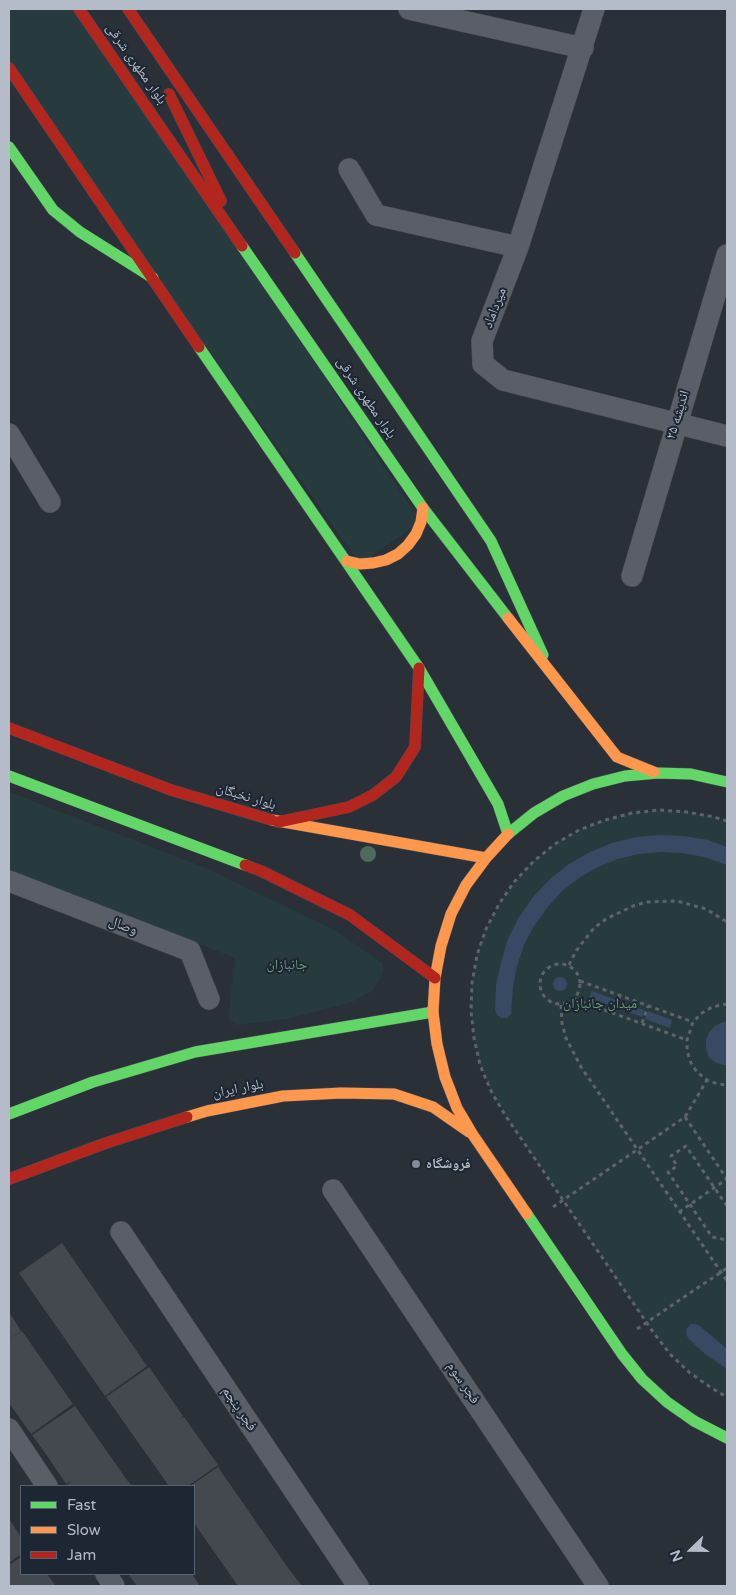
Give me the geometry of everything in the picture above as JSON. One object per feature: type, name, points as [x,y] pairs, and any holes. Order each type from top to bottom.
[{"type":"main road","name":"بلوار مطهری شرقی","points":[[79,9],[423,508],[552,677],[617,757],[658,773]]},
{"type":"main road","points":[[128,9],[242,243]]},
{"type":"main road","points":[[128,9],[492,541],[552,677]]},
{"type":"main road","points":[[9,68],[419,668],[498,804],[508,834]]},
{"type":"main road","points":[[9,147],[53,210],[80,232],[153,278]]},
{"type":"main road","points":[[347,561],[360,564],[373,563],[386,560],[398,554],[416,534],[421,522],[423,508]]},
{"type":"main road","points":[[278,822],[349,807],[373,795],[396,777],[415,747],[419,668]]},
{"type":"main road","name":"بلوار نخبگان","points":[[9,728],[171,790],[278,822],[486,858]]},
{"type":"main road","points":[[727,782],[691,774],[658,773],[625,776],[594,784],[563,796],[534,813],[508,834],[486,858],[466,885],[451,914],[441,946],[435,978],[433,1012],[437,1044],[445,1077],[457,1108],[473,1135],[616,1344],[642,1379],[666,1402],[694,1422],[727,1438]]},
{"type":"main road","points":[[9,776],[261,871],[350,915],[435,978]]},
{"type":"main road","points":[[9,1114],[93,1082],[195,1052],[433,1012]]},
{"type":"main road","name":"بلوار ایران","points":[[9,1179],[106,1143],[207,1111],[283,1096],[341,1093],[394,1094],[432,1108],[473,1135]]},
{"type":"street","points":[[409,9],[582,48]]},
{"type":"street","name":"میرداماد","points":[[594,9],[518,247],[482,341],[483,364],[503,380],[727,436]]},
{"type":"street","points":[[349,169],[376,215],[518,247]]},
{"type":"street","name":"اندیشه ۲۵","points":[[632,576],[727,255]]},
{"type":"street","points":[[9,434],[50,502]]},
{"type":"street","name":"وصال","points":[[9,881],[190,951],[209,999]]},
{"type":"street","name":"فجر سوم","points":[[333,1190],[590,1583]]},
{"type":"street","name":"فجر پنجم","points":[[121,1232],[358,1586]]},
{"type":"street","points":[[9,1429],[46,1485]]},
{"type":"street","points":[[107,1575],[114,1586]]},
{"type":"path","points":[[727,821],[687,812],[659,810],[632,813],[605,820],[580,830],[555,844],[534,861],[498,904],[486,929],[477,956],[472,983],[471,1011],[480,1065],[491,1091],[505,1115],[646,1323],[670,1354],[690,1373],[727,1397]]},
{"type":"path","points":[[568,965],[576,951],[594,928],[606,918],[633,906],[648,902],[677,901],[706,909],[727,922]]},
{"type":"path","points":[[562,964],[574,969],[580,981],[578,994],[568,1003],[561,1005],[547,1000],[540,987],[543,973],[548,968],[562,964]]},
{"type":"path","points":[[580,981],[693,1022]]},
{"type":"path","points":[[613,1013],[620,996]]},
{"type":"path","points":[[574,999],[687,1040]]},
{"type":"path","points":[[727,1004],[712,1007],[702,1013],[693,1022],[687,1040],[687,1051],[691,1063],[698,1072],[707,1080],[727,1085]]},
{"type":"path","points":[[561,1005],[562,1023],[571,1051],[727,1281]]},
{"type":"path","points":[[642,1023],[648,1006]]},
{"type":"path","points":[[532,1222],[685,1117],[707,1080]]},
{"type":"path","points":[[679,1212],[727,1179],[685,1117]]},
{"type":"path","points":[[727,1206],[686,1146],[671,1156],[677,1166],[668,1172],[712,1237],[727,1240]]},
{"type":"path","points":[[616,1344],[727,1268]]},
{"type":"green space","points":[[9,9],[79,9],[421,522],[360,564],[9,68]]},
{"type":"green space","name":"جانبازان","points":[[9,792],[206,868],[336,931],[382,963],[384,971],[382,976],[372,991],[352,1002],[287,1019],[237,1025],[228,1019],[235,958],[9,869]]},
{"type":"green space","name":"میدان جانبازان","points":[[659,810],[687,812],[727,821],[727,1397],[690,1373],[670,1354],[653,1332],[505,1115],[491,1091],[480,1065],[474,1038],[471,1011],[472,983],[477,955],[486,929],[499,904],[514,882],[534,861],[555,844],[579,830],[605,820],[632,813]]},
{"type":"water","points":[[660,835],[708,840],[727,847],[727,865],[704,857],[661,852],[639,854],[618,859],[598,867],[579,878],[561,892],[534,926],[524,945],[517,966],[511,1014],[507,1018],[501,1018],[497,1015],[495,1010],[496,985],[508,939],[519,917],[533,897],[550,879],[569,864],[590,852],[612,843],[636,837]]},
{"type":"water","points":[[557,977],[563,977],[567,984],[563,991],[557,991],[553,987],[553,981]]},
{"type":"water","points":[[592,991],[616,1000],[614,1007],[589,998]]},
{"type":"water","points":[[619,1001],[644,1010],[642,1017],[617,1008]]},
{"type":"water","points":[[648,1011],[672,1020],[670,1028],[645,1019]]},
{"type":"water","points":[[723,1022],[727,1022],[727,1066],[716,1063],[709,1057],[706,1049],[706,1040],[709,1032]]},
{"type":"water","points":[[691,1324],[700,1326],[727,1349],[727,1369],[705,1354],[688,1338],[687,1328]]},
{"type":"building","points":[[62,1243],[147,1366],[105,1396],[19,1273]]},
{"type":"building","points":[[9,1312],[21,1331],[9,1340]]},
{"type":"building","points":[[22,1331],[73,1404],[31,1434],[9,1403],[9,1340]]},
{"type":"building","points":[[149,1367],[183,1416],[179,1419],[184,1417],[218,1465],[189,1485],[168,1485],[106,1397]]},
{"type":"building","points":[[75,1406],[131,1485],[67,1485],[71,1481],[66,1484],[32,1435]]},
{"type":"building","points":[[218,1467],[302,1586],[238,1586],[195,1524],[195,1485],[191,1485]]},
{"type":"building","points":[[9,1519],[20,1536],[20,1555],[9,1563]]},
{"type":"building","points":[[20,1558],[20,1575],[48,1575],[56,1586],[9,1586],[9,1565]]},
{"type":"building","points":[[129,1575],[193,1575],[200,1586],[137,1586]]},
{"type":"traffic: fast","points":[[9,147],[53,210],[80,232],[153,278]]},
{"type":"traffic: fast","points":[[242,246],[423,508],[508,618]]},
{"type":"traffic: fast","points":[[295,253],[491,541],[543,655]]},
{"type":"traffic: fast","points":[[199,347],[419,668],[498,804],[508,834]]},
{"type":"traffic: fast","points":[[508,834],[534,813],[563,796],[593,784],[625,776],[658,773],[691,774],[727,782]]},
{"type":"traffic: fast","points":[[9,776],[245,865]]},
{"type":"traffic: fast","points":[[9,1114],[93,1082],[195,1052],[433,1012]]},
{"type":"traffic: fast","points":[[527,1214],[622,1354],[642,1379],[667,1402],[694,1421],[727,1438]]},
{"type":"traffic: slow","points":[[347,561],[360,564],[373,563],[386,560],[398,554],[416,534],[421,522],[423,508]]},
{"type":"traffic: slow","points":[[508,618],[617,757],[654,772]]},
{"type":"traffic: slow","points":[[272,820],[486,858]]},
{"type":"traffic: slow","points":[[508,834],[486,858],[466,885],[451,914],[441,946],[435,978],[433,1012],[437,1044],[445,1077],[457,1108],[473,1135],[527,1214]]},
{"type":"traffic: slow","points":[[187,1117],[207,1111],[283,1096],[341,1093],[394,1094],[433,1107],[469,1132]]},
{"type":"traffic: jam","points":[[79,9],[242,246]]},
{"type":"traffic: jam","points":[[128,9],[295,253]]},
{"type":"traffic: jam","points":[[9,68],[199,347]]},
{"type":"traffic: jam","points":[[169,94],[221,201]]},
{"type":"traffic: jam","points":[[278,822],[349,807],[373,795],[396,777],[415,747],[419,668]]},
{"type":"traffic: jam","points":[[9,728],[171,790],[272,820]]},
{"type":"traffic: jam","points":[[245,865],[350,915],[435,978]]},
{"type":"traffic: jam","points":[[9,1179],[106,1143],[187,1117]]},
{"type":"place","name":"فروشگاه","points":[[416,1164]]}]
